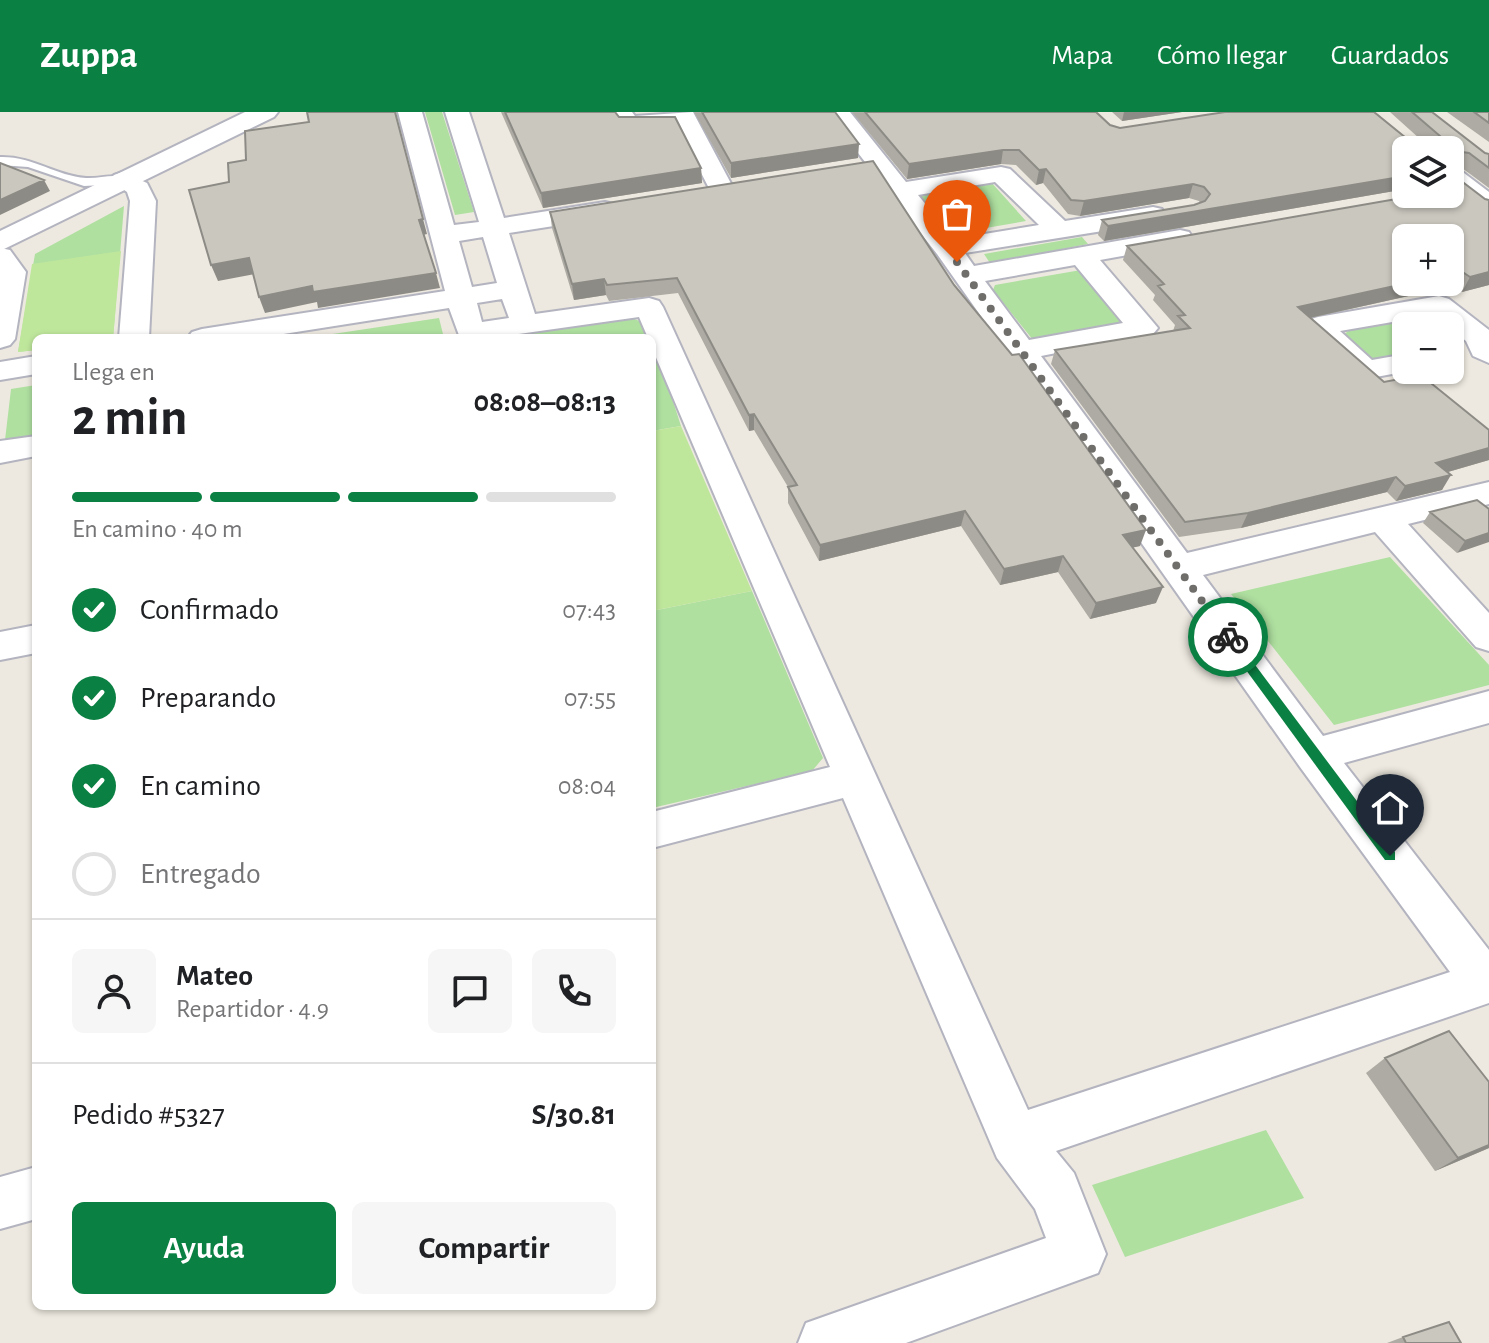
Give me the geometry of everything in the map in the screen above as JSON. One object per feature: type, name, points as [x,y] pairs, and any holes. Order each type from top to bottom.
[{"type":"street","points":[[0,242],[265,112]]},
{"type":"street","points":[[410,112],[470,334]]},
{"type":"street","points":[[457,112],[519,307]]},
{"type":"street","points":[[620,112],[629,123],[682,116],[722,191]]},
{"type":"street","points":[[838,112],[862,167],[901,190],[957,262],[1314,755],[1487,981],[1015,1140]]},
{"type":"street","points":[[901,190],[1001,174],[1058,229]]},
{"type":"street","points":[[123,180],[138,188],[143,201],[134,334]]},
{"type":"street","points":[[692,196],[753,186]]},
{"type":"street","points":[[443,235],[631,206]]},
{"type":"street","points":[[957,262],[1058,229],[1181,210]]},
{"type":"street","points":[[957,262],[1081,255],[1206,234]]},
{"type":"street","points":[[1019,351],[1143,328],[1081,255]]},
{"type":"street","points":[[0,256],[12,272],[0,339]]},
{"type":"street","points":[[228,334],[460,298],[519,307],[649,307],[1015,1140],[1055,1192],[1079,1254],[826,1343]]},
{"type":"street","points":[[1399,312],[1439,305],[1448,312]]},
{"type":"street","points":[[472,334],[519,307]]},
{"type":"street","points":[[1392,313],[1318,326],[1365,370],[1392,365]]},
{"type":"street","points":[[1464,325],[1480,337],[1478,352]]},
{"type":"street","points":[[0,371],[32,366]]},
{"type":"street","points":[[0,452],[32,447]]},
{"type":"street","points":[[1178,568],[1489,493]]},
{"type":"street","points":[[1382,518],[1489,637]]},
{"type":"street","points":[[0,646],[32,640]]},
{"type":"street","points":[[1314,755],[1489,707]]},
{"type":"street","points":[[656,829],[857,777]]},
{"type":"street","points":[[0,1203],[32,1194]]},
{"type":"lane","points":[[0,161],[15,160],[39,165],[82,182],[123,180]]},
{"type":"green space","points":[[425,112],[442,112],[474,212],[455,215]]},
{"type":"green space","points":[[990,181],[1026,221],[951,234],[918,193]]},
{"type":"green space","points":[[124,206],[113,334],[32,334],[32,350],[18,352],[35,254]]},
{"type":"green space","points":[[1082,237],[1088,244],[990,263],[984,254]]},
{"type":"green space","points":[[121,251],[113,334],[32,334],[32,350],[18,352],[32,264]]},
{"type":"green space","points":[[1081,270],[1124,326],[1033,340],[993,290],[995,285]]},
{"type":"green space","points":[[439,318],[443,334],[333,334]]},
{"type":"green space","points":[[631,318],[648,324],[651,334],[527,334]]},
{"type":"green space","points":[[1392,322],[1392,359],[1370,359],[1358,351],[1343,335],[1351,329]]},
{"type":"green space","points":[[656,349],[681,426],[656,430]]},
{"type":"green space","points":[[32,386],[32,436],[5,440],[11,389]]},
{"type":"green space","points":[[681,426],[752,591],[656,610],[656,430]]},
{"type":"green space","points":[[1390,557],[1489,665],[1489,685],[1334,725],[1231,594]]},
{"type":"green space","points":[[752,591],[823,758],[812,771],[656,807],[656,610]]},
{"type":"green space","points":[[1266,1130],[1304,1198],[1125,1257],[1092,1185]]},
{"type":"building","points":[[307,112],[395,112],[423,219],[419,220],[436,273],[313,292],[312,286],[259,297],[249,258],[211,265],[189,190],[229,182],[228,163],[246,160],[245,131],[309,122]]},
{"type":"building","points":[[505,112],[615,112],[619,117],[675,117],[701,168],[541,193]]},
{"type":"building","points":[[702,112],[835,112],[859,144],[731,163]]},
{"type":"building","points":[[865,112],[1096,112],[1110,125],[1120,128],[1225,112],[1374,112],[1404,136],[1392,136],[1392,178],[1108,226],[1102,220],[1194,205],[1205,201],[1210,194],[1204,187],[1193,184],[1084,201],[1071,200],[1046,169],[1039,170],[1019,150],[909,164]]},
{"type":"building","points":[[1412,112],[1432,112],[1463,136],[1440,136]]},
{"type":"building","points":[[1474,112],[1489,112],[1489,123]]},
{"type":"building","points":[[1464,137],[1489,154],[1489,168],[1464,152]]},
{"type":"building","points":[[873,161],[954,285],[1012,355],[1019,354],[1146,530],[1123,535],[1163,587],[1096,603],[1063,556],[1004,569],[965,511],[820,545],[788,487],[797,485],[754,414],[749,415],[677,278],[607,285],[604,279],[572,284],[550,212]]},
{"type":"building","points":[[0,163],[44,180],[0,200]]},
{"type":"building","points":[[1464,183],[1489,200],[1489,272],[1470,277],[1464,273],[1464,224],[1392,224],[1392,287],[1298,307],[1384,382],[1432,384],[1489,430],[1489,448],[1436,463],[1451,475],[1405,486],[1396,477],[1248,513],[1185,522],[1055,350],[1190,328],[1178,316],[1185,315],[1158,286],[1164,284],[1127,246],[1392,200],[1392,208],[1464,208]]},
{"type":"building","points":[[1477,500],[1489,509],[1489,533],[1465,541],[1430,512]]},
{"type":"building","points":[[1449,1031],[1489,1082],[1489,1145],[1458,1158],[1385,1058]]},
{"type":"building","points":[[1449,1322],[1461,1343],[1406,1343],[1403,1337]]},
{"type":"way so far","points":[[957,262],[1228,637]]},
{"type":"route","points":[[1228,637],[1390,856]]}]
